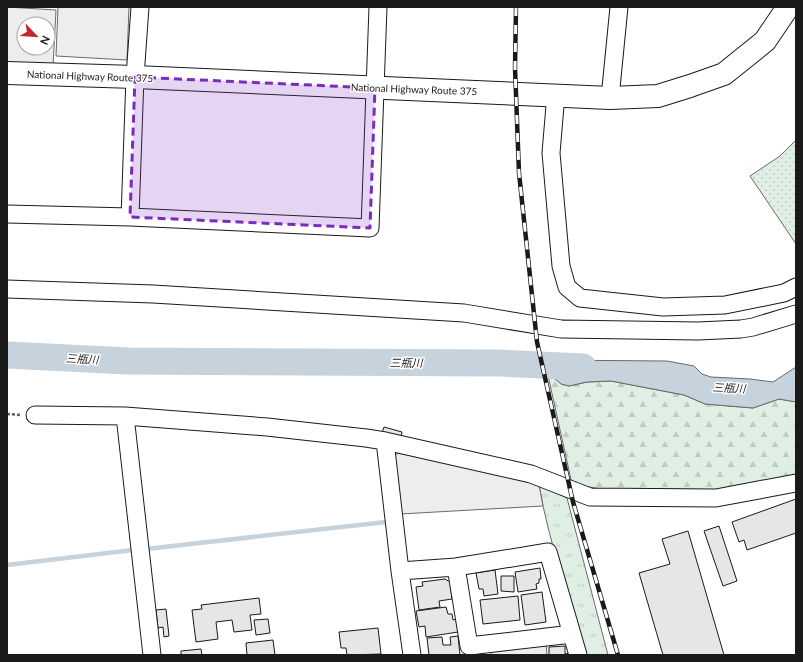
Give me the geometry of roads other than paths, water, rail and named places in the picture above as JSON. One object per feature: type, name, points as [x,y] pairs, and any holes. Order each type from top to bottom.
[{"type":"highway","name":"National Highway Route 375","points":[[7,73],[556,94],[610,98],[658,96],[724,74],[765,41],[788,7]]},
{"type":"street","points":[[130,217],[135,77],[140,7]]},
{"type":"street","points":[[7,214],[130,217],[370,228],[378,7]]},
{"type":"street","points":[[610,98],[618,7]]},
{"type":"street","points":[[556,94],[551,153],[561,266],[567,287],[580,298],[663,308],[726,305],[784,293],[796,287]]},
{"type":"street","points":[[7,289],[153,294],[464,314],[560,329],[698,331],[741,329],[753,327],[796,314]]},
{"type":"street","points":[[35,415],[125,416],[266,427],[366,438],[531,474],[590,496],[716,498],[796,482]]},
{"type":"street","points":[[125,416],[152,655]]},
{"type":"street","points":[[385,441],[400,572],[412,655]]},
{"type":"street","points":[[400,572],[456,567],[548,552],[578,655]]},
{"type":"street","points":[[456,567],[469,646],[572,634]]},
{"type":"water","points":[[545,360],[667,361],[694,366],[702,374],[711,377],[773,382],[796,367],[796,402],[779,399],[753,408],[705,404],[684,395],[611,381],[587,382],[569,386],[561,384],[555,379],[552,373],[547,371]]},
{"type":"waterway","name":"三瓶川","points":[[7,355],[128,361],[499,363],[583,367]]},
{"type":"waterway","points":[[146,549],[386,522]]},
{"type":"waterway","points":[[7,565],[133,550]]},
{"type":"railway","points":[[516,7],[515,68],[519,173],[537,342],[573,502],[618,655]]}]
